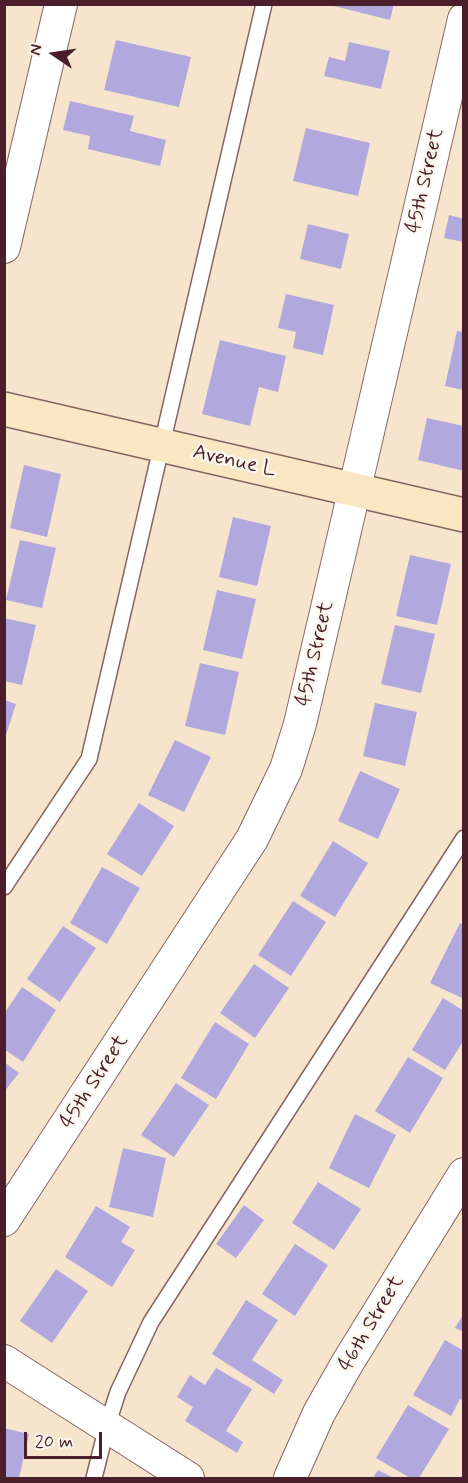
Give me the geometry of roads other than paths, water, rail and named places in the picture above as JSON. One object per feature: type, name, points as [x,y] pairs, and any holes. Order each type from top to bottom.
[{"type":"street","points":[[4,247],[61,4]]},
{"type":"street","name":"45th Street","points":[[4,1220],[252,839],[269,809],[286,769],[300,724],[464,20]]},
{"type":"street","name":"Avenue L","points":[[4,409],[464,515]]},
{"type":"street","name":"46th Street","points":[[290,1479],[319,1413],[348,1362],[464,1174]]},
{"type":"street","points":[[4,1361],[188,1479]]},
{"type":"lane","points":[[4,887],[89,759],[264,4]]},
{"type":"lane","points":[[94,1479],[106,1426],[118,1392],[151,1322],[464,838]]}]
